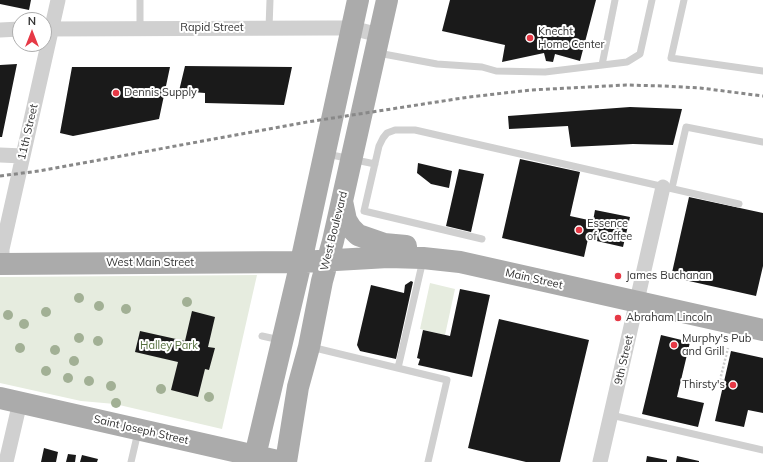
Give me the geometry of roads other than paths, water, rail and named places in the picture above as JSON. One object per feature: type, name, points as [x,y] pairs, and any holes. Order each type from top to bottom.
[{"type":"main road","points":[[255,456],[272,338],[301,262],[358,0]]},
{"type":"main road","name":"West Boulevard","points":[[286,462],[298,387],[309,347],[327,261],[388,0]]},
{"type":"main road","points":[[342,201],[346,220],[358,235],[368,240],[384,244],[427,247],[460,262]]},
{"type":"main road","name":"Main Street","points":[[301,262],[388,257],[423,258],[460,262],[763,330]]},
{"type":"main road","name":"West Main Street","points":[[1,264],[301,262]]},
{"type":"main road","name":"Saint Joseph Street","points":[[10,400],[282,462]]},
{"type":"street","name":"11th Street","points":[[52,17],[58,0]]},
{"type":"street","name":"Rapid Street","points":[[52,29],[352,28],[377,44]]},
{"type":"street","points":[[0,30],[12,29]]},
{"type":"street","name":"11th Street","points":[[1,264],[2,249],[23,156],[43,52]]},
{"type":"street","points":[[0,155],[23,156]]},
{"type":"street","name":"9th Street","points":[[600,462],[637,302],[667,188]]},
{"type":"street","points":[[6,462],[10,400]]},
{"type":"lane","points":[[140,0],[140,29]]},
{"type":"lane","points":[[269,28],[270,0]]},
{"type":"lane","points":[[602,66],[615,0]]},
{"type":"lane","points":[[377,44],[437,64],[482,67],[496,71],[545,72],[602,66],[627,62],[640,54],[652,0]]},
{"type":"lane","points":[[684,0],[671,58],[763,71]]},
{"type":"lane","points":[[667,188],[686,127],[763,142]]},
{"type":"lane","points":[[482,239],[364,211],[375,164],[383,138],[387,133],[404,129],[415,130],[739,204]]},
{"type":"lane","points":[[324,153],[375,164]]},
{"type":"lane","points":[[398,368],[423,258]]},
{"type":"lane","points":[[309,347],[447,380],[428,462]]},
{"type":"lane","points":[[611,415],[763,450]]},
{"type":"lane","points":[[131,462],[138,430]]},
{"type":"railway","points":[[0,176],[39,171],[307,122],[469,97],[531,90],[626,85],[700,88],[763,96]]},
{"type":"place","name":"Knecht Home Center","points":[[530,38]]},
{"type":"place","name":"Dennis Supply","points":[[116,93]]},
{"type":"place","name":"Essence of Coffee","points":[[579,230]]},
{"type":"place","name":"James Buchanan","points":[[618,276]]},
{"type":"place","name":"Abraham Lincoln","points":[[618,318]]},
{"type":"place","name":"Murphy's Pub and Grill","points":[[674,345]]},
{"type":"place","name":"Thirsty's","points":[[733,385]]},
{"type":"park label","name":"Halley Park","points":[[169,346]]}]
